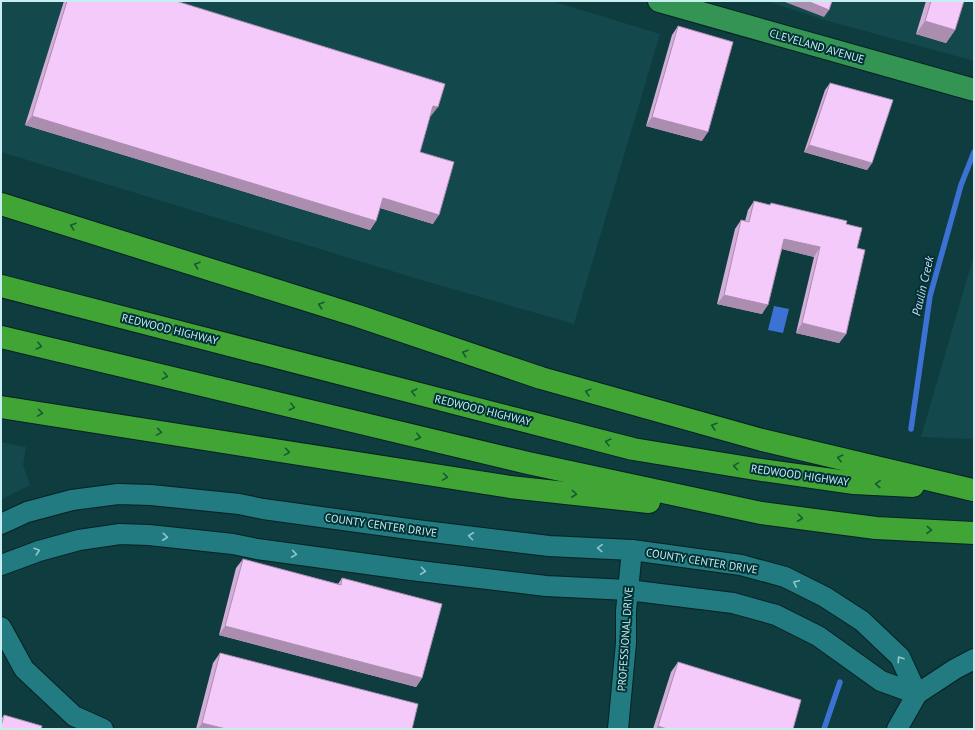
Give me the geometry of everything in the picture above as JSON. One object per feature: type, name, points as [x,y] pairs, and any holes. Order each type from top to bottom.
[{"type":"highway","points":[[1,204],[358,316],[541,378],[762,440],[974,490]]},
{"type":"highway","name":"REDWOOD HIGHWAY","points":[[1,286],[633,449],[755,469],[854,482],[974,490]]},
{"type":"highway","points":[[1,337],[528,464],[761,514]]},
{"type":"highway","points":[[1,407],[505,487],[761,514],[876,528],[974,533]]},
{"type":"main road","name":"CLEVELAND AVENUE","points":[[659,1],[974,90]]},
{"type":"street","name":"COUNTY CENTER DRIVE","points":[[1,524],[27,512],[72,500],[118,494],[151,495],[239,504],[416,530],[549,546],[632,550],[741,565],[785,577],[825,597],[862,621],[900,657],[917,694]]},
{"type":"street","points":[[1,565],[39,550],[79,540],[120,534],[141,535],[232,544],[411,570],[546,586],[628,590],[733,602],[776,614],[818,636],[881,681],[917,694]]},
{"type":"street","name":"PROFESSIONAL DRIVE","points":[[618,729],[626,642],[626,611],[632,550]]},
{"type":"street","points":[[1,627],[24,669],[74,716],[103,729]]},
{"type":"street","points":[[896,729],[917,694],[955,669],[974,659]]},
{"type":"shaded area","points":[[1,1],[552,1],[660,34],[574,324],[428,282],[1,152]]},
{"type":"shaded area","points":[[767,1],[974,1],[974,61],[821,19]]},
{"type":"shaded area","points":[[974,255],[974,439],[921,437]]},
{"type":"shaded area","points":[[1,442],[26,447],[23,465],[30,485],[1,500]]},
{"type":"water","points":[[774,306],[789,309],[783,333],[768,330]]},
{"type":"building","points":[[67,1],[176,1],[445,84],[438,107],[433,106],[420,152],[454,162],[439,215],[383,198],[376,221],[32,116]]},
{"type":"building","points":[[807,1],[832,1],[829,10]]},
{"type":"building","points":[[931,1],[964,1],[955,30],[925,21]]},
{"type":"building","points":[[678,26],[733,42],[708,132],[652,117]]},
{"type":"building","points":[[830,83],[893,100],[872,163],[809,145]]},
{"type":"building","points":[[754,201],[770,205],[771,203],[847,221],[846,224],[862,228],[857,248],[865,250],[846,334],[802,323],[820,247],[784,239],[768,305],[724,295],[741,220],[749,222]]},
{"type":"building","points":[[243,559],[341,585],[342,578],[442,604],[422,678],[225,626]]},
{"type":"building","points":[[220,653],[418,704],[412,729],[226,729],[202,723]]},
{"type":"building","points":[[678,662],[801,700],[793,729],[667,729],[658,726]]},
{"type":"building","points":[[4,715],[42,726],[41,729],[1,729]]},
{"type":"waterway","name":"Paulin Creek","points":[[911,429],[930,296],[961,185],[974,152]]},
{"type":"waterway","name":"Paulin Creek","points":[[824,729],[840,682]]}]
